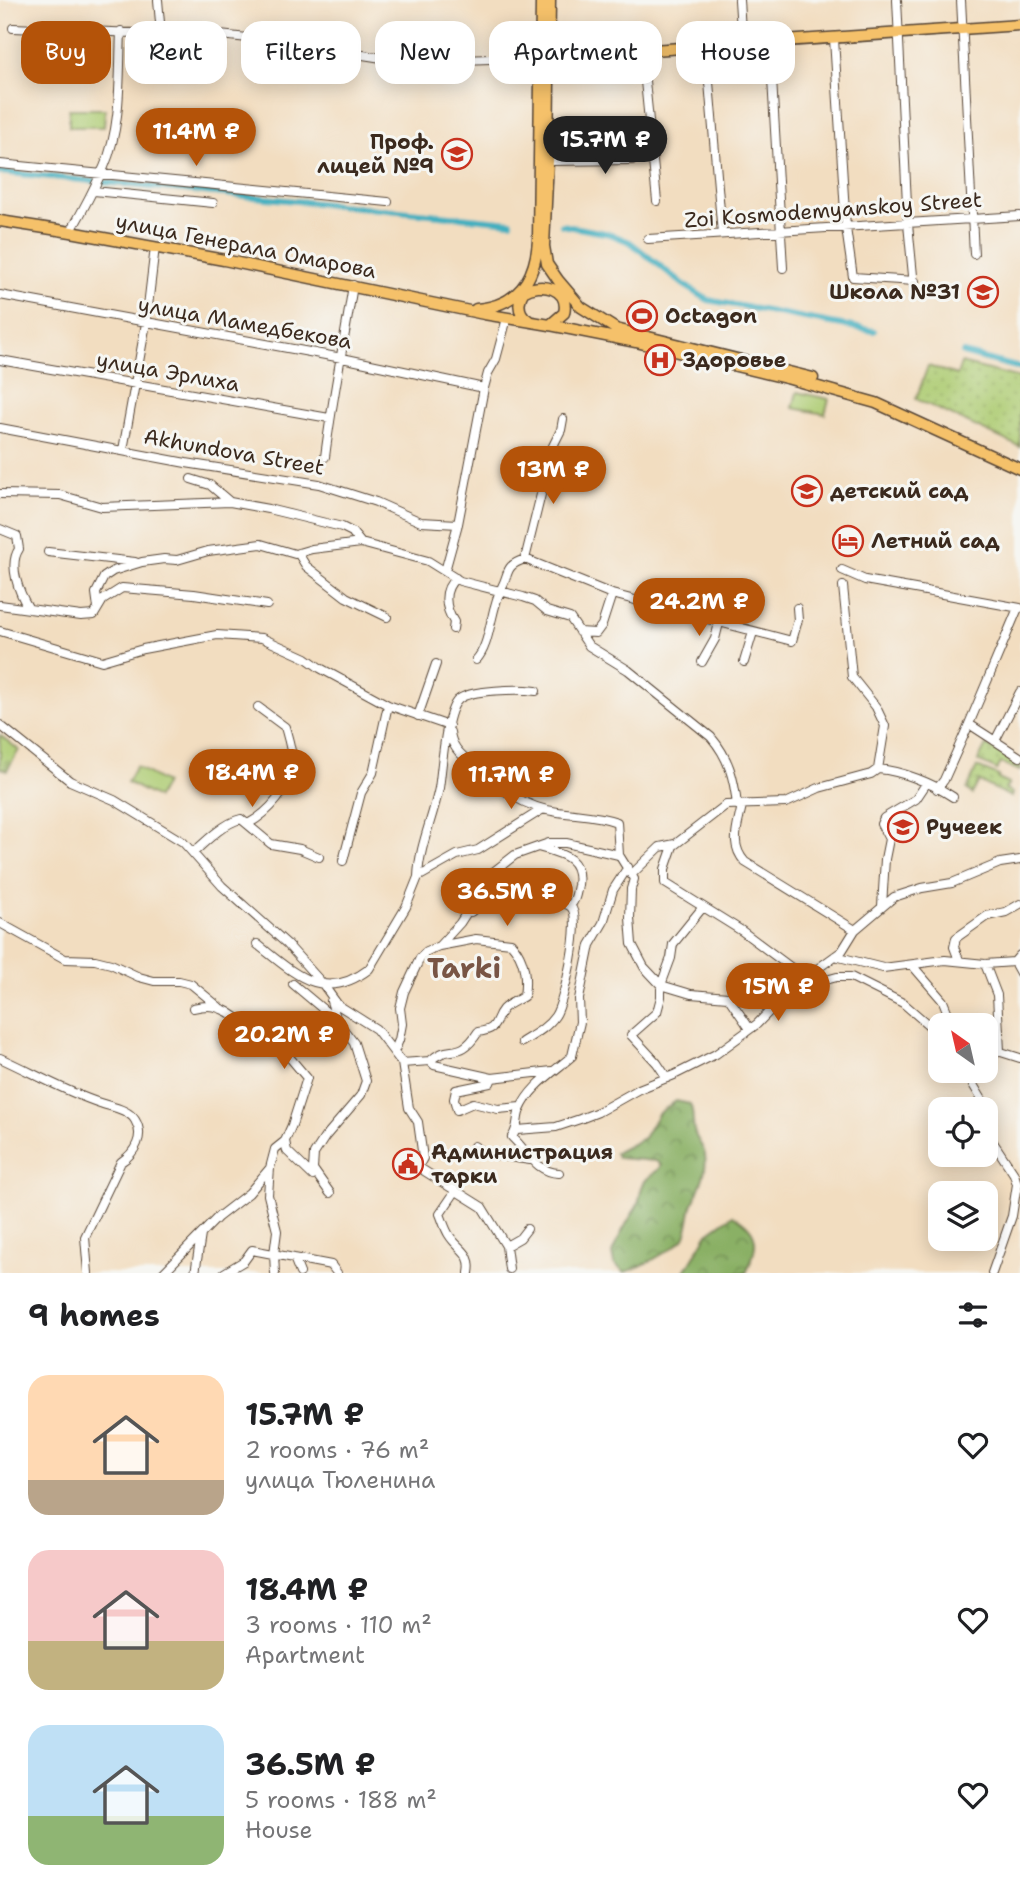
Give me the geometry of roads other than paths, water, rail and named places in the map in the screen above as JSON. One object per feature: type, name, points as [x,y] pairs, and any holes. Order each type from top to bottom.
[{"type":"main road","points":[[541,0],[542,21]]},
{"type":"main road","points":[[548,21],[550,0]]},
{"type":"main road","points":[[795,42],[1020,25]]},
{"type":"main road","points":[[544,84],[538,239],[534,271],[519,300],[520,313],[530,322],[598,335],[636,338],[850,394],[1020,469]]},
{"type":"main road","points":[[546,84],[548,162],[544,251],[547,264],[565,294],[589,313],[636,338]]},
{"type":"main road","name":"улица Генерала Омарова","points":[[0,221],[155,247],[530,322]]},
{"type":"main road","name":"улица Генерала Омарова","points":[[0,221],[155,247]]},
{"type":"main road","points":[[482,311],[525,289],[543,287],[565,294]]},
{"type":"main road","points":[[550,325],[564,313],[565,294]]},
{"type":"main road","points":[[652,342],[855,389],[1020,461]]},
{"type":"street","points":[[158,0],[160,21]]},
{"type":"street","points":[[739,0],[740,21]]},
{"type":"street","points":[[834,38],[846,228],[853,277],[914,283],[908,224],[897,0]]},
{"type":"street","points":[[961,0],[974,254]]},
{"type":"street","points":[[13,28],[125,31]]},
{"type":"street","points":[[71,231],[94,191],[113,136],[117,114],[121,31]]},
{"type":"street","points":[[361,55],[407,62],[489,59]]},
{"type":"street","points":[[645,84],[657,201]]},
{"type":"street","points":[[709,84],[722,234]]},
{"type":"street","points":[[773,84],[782,268]]},
{"type":"street","points":[[548,162],[632,160],[634,148],[652,146]]},
{"type":"street","points":[[0,164],[388,202]]},
{"type":"street","points":[[94,191],[213,203]]},
{"type":"street","name":"Zoi Kosmodemyanskoy Street","points":[[648,239],[1020,216]]},
{"type":"street","points":[[123,450],[146,323],[155,247]]},
{"type":"street","points":[[325,457],[329,418],[342,358],[353,285]]},
{"type":"street","name":"улица Мамедбекова","points":[[0,295],[342,358],[484,388]]},
{"type":"street","points":[[444,571],[458,524],[484,388],[496,359],[507,318]]},
{"type":"street","name":"улица Эрлиха","points":[[0,360],[329,418]]},
{"type":"street","points":[[525,559],[562,419]]},
{"type":"street","name":"Akhundova Street","points":[[0,428],[186,463],[320,484],[376,502],[421,522],[458,524]]},
{"type":"street","points":[[191,479],[210,485],[230,502]]},
{"type":"street","points":[[0,494],[60,495],[102,507],[230,502],[342,527],[352,532],[361,543]]},
{"type":"street","points":[[0,529],[17,536],[19,549],[14,556],[16,579],[29,608]]},
{"type":"street","points":[[98,608],[96,593],[104,577],[113,571],[142,562],[177,560],[208,551],[261,544],[298,553],[361,543],[428,561],[473,585],[535,601],[547,611],[570,618],[589,646],[628,670],[661,695],[721,749],[740,805],[735,845],[736,852],[745,862],[855,930]]},
{"type":"street","points":[[48,552],[142,562]]},
{"type":"street","points":[[298,553],[306,566],[346,597],[387,617]]},
{"type":"street","points":[[476,660],[485,647],[505,575],[514,563],[525,559],[612,594],[792,641],[798,620],[797,608]]},
{"type":"street","points":[[842,570],[865,580],[1019,608],[944,780],[937,789]]},
{"type":"street","points":[[453,629],[454,622],[448,613],[446,601],[448,587],[456,578]]},
{"type":"street","points":[[530,1160],[526,1150],[512,1137],[517,1130],[521,1107],[547,1075],[572,1056],[580,1022],[579,999],[590,945],[603,923],[613,890],[630,871],[660,847],[675,844],[726,805],[786,803],[819,788],[871,774],[877,769],[885,726],[876,707],[852,677],[843,586]]},
{"type":"street","points":[[0,605],[81,616],[94,615],[103,600],[122,588],[194,594],[267,605]]},
{"type":"street","points":[[579,632],[596,633],[602,625],[612,594]]},
{"type":"street","points":[[702,662],[715,639],[719,623]]},
{"type":"street","points":[[0,631],[102,661],[143,649],[217,635],[262,638],[306,658],[388,705],[449,726]]},
{"type":"street","points":[[744,662],[753,632]]},
{"type":"street","points":[[418,716],[436,664]]},
{"type":"street","points":[[257,944],[292,971],[313,982],[335,986],[369,969],[406,907],[418,877],[439,789],[443,747],[454,705],[458,699],[474,693],[521,689],[536,691]]},
{"type":"street","points":[[995,741],[1020,692]]},
{"type":"street","points":[[342,861],[362,793],[373,773],[388,705]]},
{"type":"street","points":[[248,824],[268,810],[287,781],[292,765],[285,727],[258,707]]},
{"type":"street","points":[[968,724],[1020,757]]},
{"type":"street","points":[[0,725],[71,781],[147,819],[183,842],[222,886],[286,944],[338,1005],[376,1029],[402,1063],[409,1108],[418,1122],[423,1158],[418,1167],[482,1207],[506,1246],[509,1269]]},
{"type":"street","points":[[449,726],[452,747],[496,787],[543,809],[607,818],[617,822],[619,855],[634,879],[630,919],[632,944],[643,967],[661,985],[691,994],[728,997],[750,1030]]},
{"type":"street","points":[[877,769],[888,770],[953,797]]},
{"type":"street","points":[[882,906],[889,839],[881,824],[884,818],[916,799],[926,784]]},
{"type":"street","points":[[418,877],[457,855],[478,850],[543,809]]},
{"type":"street","points":[[193,853],[236,819],[241,819],[271,844],[300,849],[319,857]]},
{"type":"street","points":[[468,913],[492,873],[515,855],[549,843],[566,843],[619,855]]},
{"type":"street","points":[[675,844],[666,869],[666,883],[742,931],[805,978]]},
{"type":"street","points":[[538,847],[562,855],[575,863],[579,873],[576,899],[570,906]]},
{"type":"street","points":[[517,1130],[556,1127],[580,1119],[598,1112],[639,1088],[667,1078],[716,1054],[750,1030],[779,1000],[842,951],[855,930],[882,906],[905,892],[953,883],[1000,863],[1020,860]]},
{"type":"street","points":[[439,946],[468,913],[502,885],[511,881],[520,882],[536,896],[570,906],[574,911],[575,940],[557,1013],[549,1024],[522,1042]]},
{"type":"street","points":[[959,960],[954,947],[956,938],[987,916],[1006,912],[1020,904]]},
{"type":"street","points":[[667,1078],[631,1035],[657,1012],[661,985],[673,944],[704,907]]},
{"type":"street","points":[[0,923],[65,959],[96,960],[154,981],[191,984],[219,1007],[280,1046],[307,1077],[285,1141],[275,1150],[270,1168],[268,1195],[277,1231],[275,1273]]},
{"type":"street","points":[[394,1052],[399,1040],[400,1008],[404,992],[420,958],[427,951],[476,939],[511,943],[519,951],[526,973],[524,996],[503,1010],[498,1023],[487,1031],[478,1032],[468,1046],[459,1051],[439,1052],[430,1061],[402,1063]]},
{"type":"street","points":[[835,956],[883,968],[959,960],[985,964],[1017,959],[1020,973]]},
{"type":"street","points":[[985,964],[998,995],[1000,1051],[1020,1058]]},
{"type":"street","points":[[912,965],[943,1001],[947,1012]]},
{"type":"street","points":[[779,1000],[811,984],[837,977],[851,977],[903,1003],[928,1025]]},
{"type":"street","points":[[285,1141],[288,1151],[330,1193],[313,1169],[314,1154],[325,1137],[362,1095],[366,1081],[354,1043],[337,1021],[293,984]]},
{"type":"street","points":[[328,992],[337,1021]]},
{"type":"street","points":[[193,1008],[206,1005],[219,1007]]},
{"type":"street","points":[[0,1058],[70,1091],[126,1112],[135,1120],[138,1132],[137,1147],[132,1155],[121,1162],[85,1237],[88,1273]]},
{"type":"street","points":[[430,1061],[434,1065],[492,1078],[552,1071]]},
{"type":"street","points":[[492,1078],[490,1083],[456,1090],[454,1098],[457,1110],[473,1103],[498,1109],[521,1107]]},
{"type":"street","points":[[972,1083],[984,1103],[991,1139],[1014,1174],[1017,1184],[1012,1216],[992,1273]]},
{"type":"street","points":[[474,1146],[487,1154],[530,1160],[546,1172],[559,1173]]},
{"type":"street","points":[[163,1273],[201,1233],[249,1193],[270,1168]]},
{"type":"street","points":[[456,1192],[440,1214],[450,1237],[469,1258],[468,1273]]},
{"type":"street","points":[[506,1246],[520,1238],[527,1229]]},
{"type":"street","points":[[195,1273],[201,1233]]},
{"type":"street","points":[[224,1273],[244,1261],[252,1250],[331,1265],[337,1273]]},
{"type":"street","points":[[294,1258],[300,1273]]},
{"type":"waterway","points":[[0,172],[511,222]]},
{"type":"waterway","points":[[562,225],[610,234],[630,242],[684,285],[708,300],[874,331]]},
{"type":"waterway","points":[[963,353],[1020,368]]},
{"type":"place","name":"Проф. лицей №9","points":[[457,154]]},
{"type":"place","name":"Школа №31","points":[[983,292]]},
{"type":"place","name":"Octagon","points":[[642,316]]},
{"type":"place","name":"Здоровье","points":[[660,360]]},
{"type":"place","name":"детский сад","points":[[807,491]]},
{"type":"place","name":"Летний сад","points":[[848,541]]},
{"type":"place","name":"Ручеек","points":[[903,827]]},
{"type":"place","name":"Администрация тарки","points":[[408,1164]]},
{"type":"district","name":"Tarki","points":[[464,968]]}]
